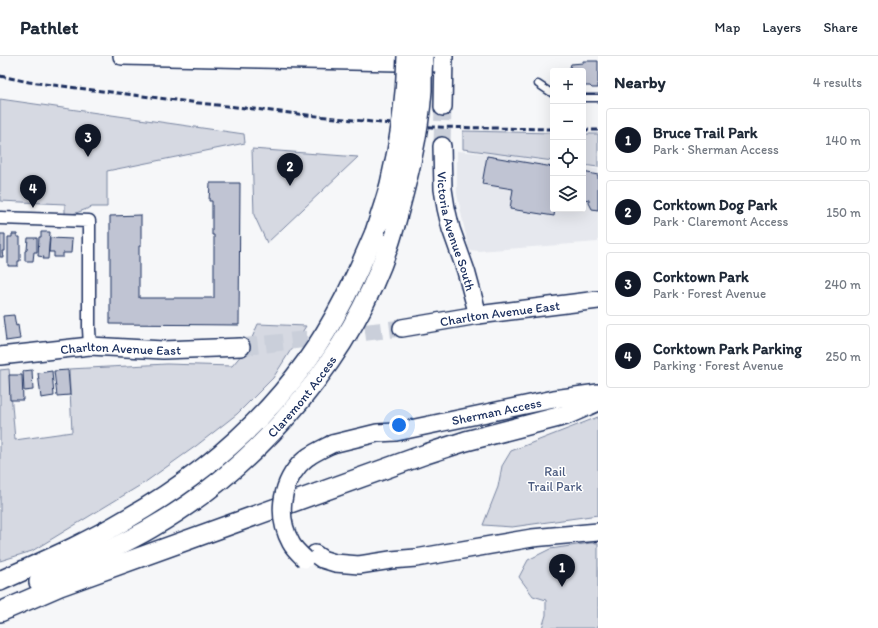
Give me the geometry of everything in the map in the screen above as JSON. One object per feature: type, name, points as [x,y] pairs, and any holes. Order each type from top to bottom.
[{"type":"main road","points":[[122,56],[444,60],[443,107]]},
{"type":"main road","name":"Claremont Access","points":[[0,581],[71,548],[136,514],[173,491],[210,463],[248,428],[283,391],[306,362],[346,295],[375,232],[389,186],[398,146],[403,110],[407,56]]},
{"type":"main road","name":"Claremont Access","points":[[0,600],[109,550],[151,528],[187,504],[223,478],[254,450],[282,422],[323,371],[339,348],[365,302],[380,269],[395,225],[407,182],[416,135],[422,91],[423,56]]},
{"type":"main road","name":"Victoria Avenue South","points":[[442,146],[443,189],[446,208],[451,229],[466,271],[478,316]]},
{"type":"main road","name":"Charlton Avenue East","points":[[402,328],[598,300]]},
{"type":"main road","name":"Charlton Avenue East","points":[[0,356],[90,346],[163,350],[241,347]]},
{"type":"main road","name":"Sherman Access","points":[[598,393],[554,399],[396,432],[380,441],[334,448],[305,473],[297,487],[294,498],[293,514],[296,530],[307,548],[310,557],[335,563],[353,564],[416,558],[532,538],[598,532]]},
{"type":"main road","points":[[0,612],[60,586],[426,454],[466,441],[566,415],[598,401]]},
{"type":"street","points":[[0,218],[89,222],[90,346]]},
{"type":"lane","points":[[538,84],[550,92]]},
{"type":"lane","points":[[586,98],[598,98]]},
{"type":"shaded area","points":[[457,151],[495,154],[550,163],[550,212],[586,212],[586,167],[598,169],[598,242],[478,251],[469,250],[457,194]]},
{"type":"green space","points":[[0,99],[244,134],[245,143],[107,171],[107,207],[92,207],[76,213],[65,215],[65,204],[0,201]]},
{"type":"green space","points":[[463,131],[550,133],[550,161],[463,149]]},
{"type":"green space","points":[[586,134],[598,134],[598,167],[586,165]]},
{"type":"green space","points":[[252,149],[358,157],[267,243],[254,215]]},
{"type":"green space","points":[[258,324],[306,326],[273,378],[237,414],[196,446],[144,483],[32,551],[0,561],[0,370],[9,369],[15,440],[72,432],[69,369],[167,364],[232,366],[248,347]]},
{"type":"green space","name":"Rail Trail Park","points":[[598,417],[598,515],[512,527],[483,525],[498,487],[502,466],[511,451]]},
{"type":"green space","points":[[598,543],[598,628],[542,628],[546,615],[546,600],[533,596],[519,577],[528,560],[550,549]]},
{"type":"building","points":[[583,61],[598,61],[598,88],[586,86],[586,68],[570,68],[571,64],[583,63]]},
{"type":"building","points":[[487,156],[550,166],[550,212],[555,212],[554,216],[510,209],[513,189],[482,184]]},
{"type":"building","points":[[586,173],[598,175],[598,210],[592,209],[589,200],[586,200]]},
{"type":"building","points":[[210,183],[240,183],[239,325],[110,324],[110,216],[141,215],[141,246],[139,246],[139,298],[214,298],[214,235],[212,235],[212,201],[209,201]]},
{"type":"building","points":[[41,232],[50,232],[48,259],[43,259],[44,257],[38,256],[39,237],[41,237]]},
{"type":"building","points":[[0,234],[5,234],[5,251],[2,251],[3,257],[0,257]]},
{"type":"building","points":[[12,234],[17,234],[17,237],[20,237],[20,261],[18,261],[18,266],[8,266],[8,237],[12,237]]},
{"type":"building","points":[[28,238],[37,238],[37,252],[34,252],[33,261],[25,261],[25,251],[27,250]]},
{"type":"building","points":[[50,238],[72,239],[71,253],[63,253],[63,257],[54,257],[54,252],[49,252]]},
{"type":"building","points":[[14,315],[16,326],[18,325],[20,339],[6,341],[3,316]]},
{"type":"building","points":[[32,370],[33,390],[24,391],[23,371]]},
{"type":"building","points":[[68,370],[70,395],[57,396],[54,371]]},
{"type":"building","points":[[52,371],[54,396],[41,398],[38,373]]},
{"type":"building","points":[[9,375],[22,375],[23,400],[10,400]]},
{"type":"tunnel","points":[[442,146],[443,107]]},
{"type":"tunnel","points":[[241,347],[402,328]]},
{"type":"railway","points":[[0,76],[29,82],[199,103],[381,123],[432,127],[550,129]]},
{"type":"railway","points":[[586,130],[598,130]]},
{"type":"place","name":"Corktown Park","points":[[88,157]]},
{"type":"place","name":"Corktown Dog Park","points":[[290,186]]},
{"type":"place","name":"Corktown Park Parking","points":[[33,208]]},
{"type":"place","name":"Bruce Trail Park","points":[[562,587]]}]
